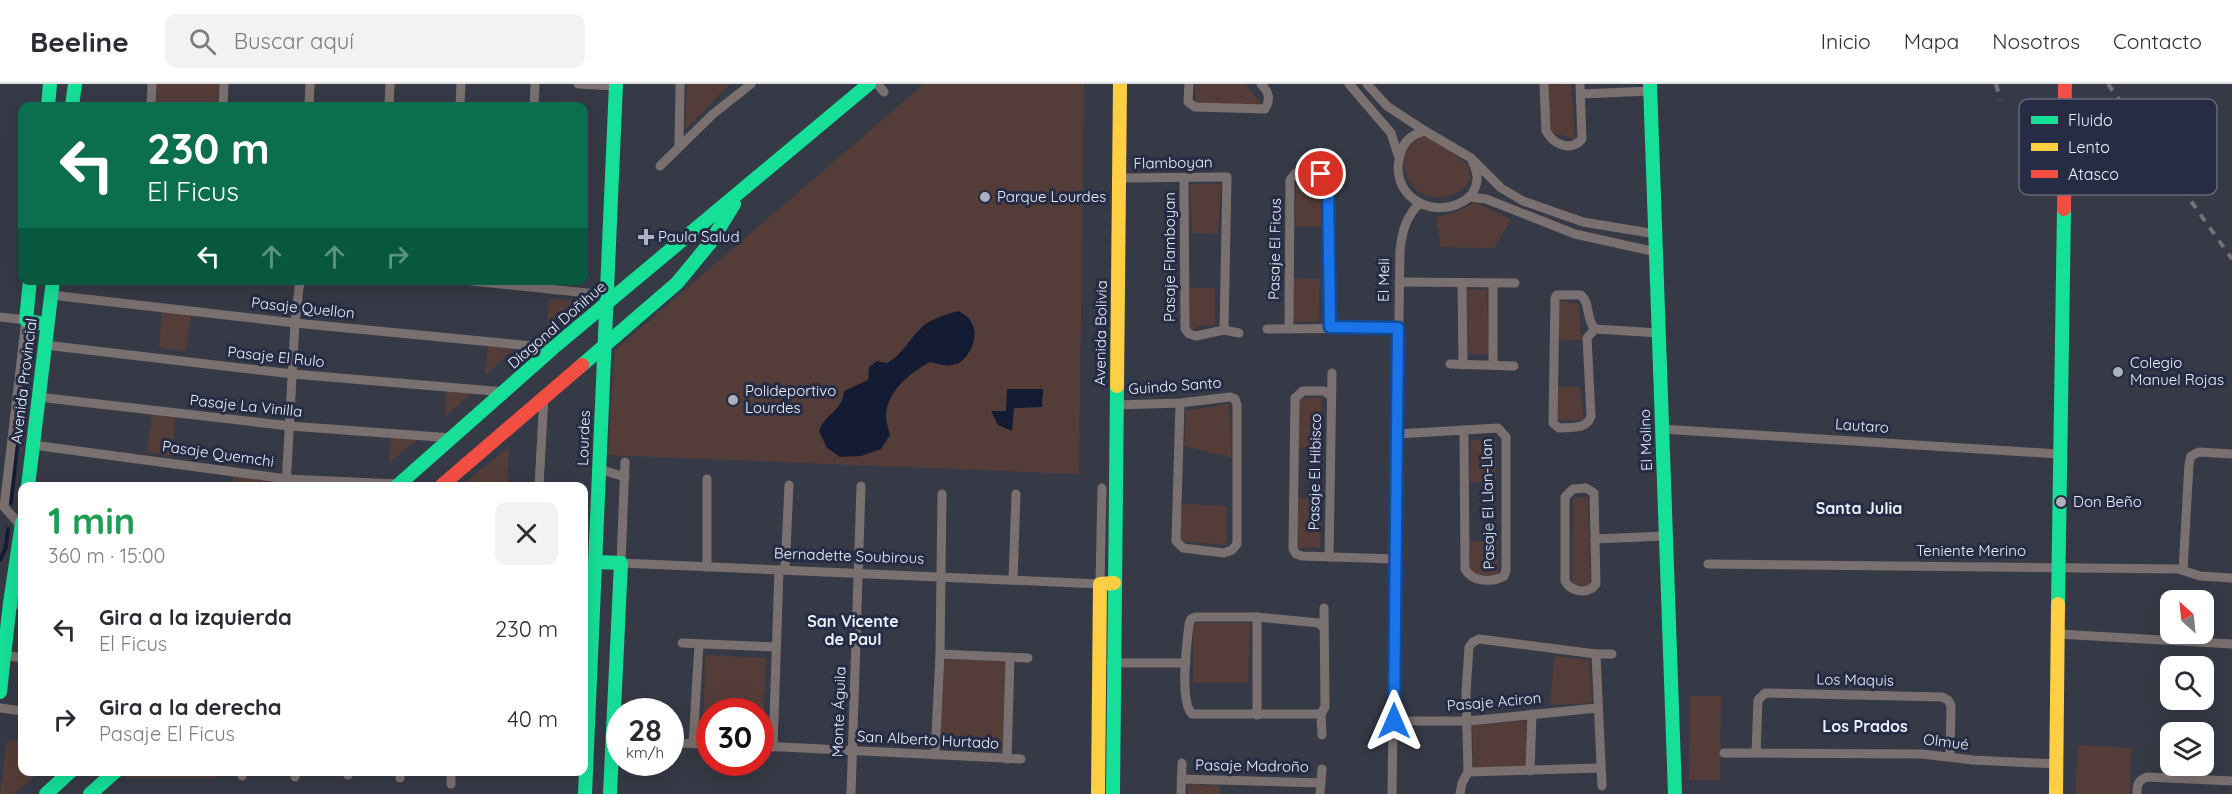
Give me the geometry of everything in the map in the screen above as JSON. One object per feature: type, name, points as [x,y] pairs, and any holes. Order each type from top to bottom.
[{"type":"street","points":[[48,102],[50,84]]},
{"type":"street","points":[[73,102],[75,84]]},
{"type":"street","points":[[151,102],[152,84]]},
{"type":"street","points":[[223,102],[224,84]]},
{"type":"street","points":[[309,102],[310,84]]},
{"type":"street","points":[[389,102],[390,84]]},
{"type":"street","points":[[460,102],[461,84]]},
{"type":"street","points":[[534,102],[535,84]]},
{"type":"street","points":[[578,84],[616,85]]},
{"type":"street","points":[[679,147],[680,84]]},
{"type":"street","points":[[660,166],[735,95],[751,84]]},
{"type":"street","name":"Diagonal Doñihue","points":[[401,482],[606,300],[741,193],[869,84]]},
{"type":"street","points":[[877,84],[884,92]]},
{"type":"street","name":"Avenida Bolivia","points":[[1098,794],[1117,405],[1120,84]]},
{"type":"street","points":[[1189,84],[1188,102],[1195,107],[1265,109],[1269,103],[1269,97],[1261,84]]},
{"type":"street","points":[[1349,84],[1391,133],[1399,158]]},
{"type":"street","points":[[1367,84],[1387,106],[1471,158],[1501,188],[1523,201],[1583,222],[1656,234]]},
{"type":"street","points":[[1544,84],[1546,131],[1557,143],[1570,147],[1577,145],[1582,139],[1580,89],[1651,87]]},
{"type":"street","points":[[2065,84],[2065,99]]},
{"type":"street","name":"Lourdes","points":[[588,668],[596,562],[616,85]]},
{"type":"street","name":"El Molino","points":[[1651,87],[1675,794]]},
{"type":"street","points":[[1425,130],[1415,134],[1406,142],[1397,167],[1403,184],[1413,199],[1420,204],[1446,209],[1470,197],[1486,199],[1575,234],[1656,252]]},
{"type":"street","points":[[1470,197],[1477,182],[1471,158]]},
{"type":"street","name":"Pasaje El Ficus","points":[[1289,329],[1290,180],[1296,173],[1321,174],[1328,180],[1330,327]]},
{"type":"street","name":"Pasaje Flamboyan","points":[[1184,177],[1185,329],[1188,334],[1196,336],[1224,330],[1239,333]]},
{"type":"street","name":"Flamboyan","points":[[1120,178],[1227,177],[1224,330]]},
{"type":"street","name":"Diagonal Doñihue","points":[[446,482],[677,283],[710,243],[741,193]]},
{"type":"street","points":[[2056,794],[2059,454],[2064,319],[2065,195]]},
{"type":"street","name":"El Meli","points":[[1392,794],[1399,282],[1402,233],[1413,210],[1420,204]]},
{"type":"street","points":[[1399,282],[1515,283]]},
{"type":"street","points":[[1493,283],[1493,365]]},
{"type":"street","points":[[1462,284],[1463,365]]},
{"type":"street","name":"Avenida Provincial","points":[[18,521],[4,507],[30,285]]},
{"type":"street","name":"Avenida Provincial","points":[[28,482],[52,285]]},
{"type":"street","points":[[287,482],[295,323],[299,285]]},
{"type":"street","points":[[499,285],[606,300]]},
{"type":"street","name":"Pasaje Quellon","points":[[51,295],[295,323],[553,348]]},
{"type":"street","points":[[1557,295],[1584,298],[1588,319],[1595,329],[1587,338],[1591,416],[1589,423],[1583,426],[1559,428],[1552,423],[1555,298],[1557,295]]},
{"type":"street","points":[[0,317],[47,325]]},
{"type":"street","points":[[1267,329],[1398,328]]},
{"type":"street","points":[[1595,329],[1659,333]]},
{"type":"street","name":"Pasaje El Rulo","points":[[45,345],[292,374],[505,392]]},
{"type":"street","points":[[1450,364],[1514,366]]},
{"type":"street","points":[[1331,396],[1332,374]]},
{"type":"street","name":"Pasaje El Hibisco","points":[[1303,391],[1324,391],[1331,396],[1329,557],[1302,556],[1296,554],[1293,549],[1294,398],[1303,391]]},
{"type":"street","points":[[539,482],[544,396]]},
{"type":"street","name":"Pasaje La Vinilla","points":[[38,397],[290,426],[452,438]]},
{"type":"street","name":"Guindo Santo","points":[[1117,405],[1180,404],[1230,397],[1235,399],[1237,405],[1237,544],[1232,550],[1224,553],[1183,548],[1176,541],[1180,404]]},
{"type":"street","name":"Pasaje El Llan-Llan","points":[[1498,428],[1506,436],[1506,570],[1504,576],[1499,579],[1474,579],[1465,569],[1464,430],[1498,428]]},
{"type":"street","name":"Lautaro","points":[[1662,429],[2059,454]]},
{"type":"street","points":[[1397,434],[1464,430]]},
{"type":"street","name":"Pasaje Quemchi","points":[[33,445],[287,482]]},
{"type":"street","points":[[2183,570],[2188,464],[2191,456],[2199,452],[2232,453]]},
{"type":"street","points":[[610,794],[625,462]]},
{"type":"street","points":[[600,469],[625,477]]},
{"type":"street","points":[[706,567],[707,479]]},
{"type":"street","points":[[774,714],[776,648],[789,484]]},
{"type":"street","name":"Monte Águila","points":[[851,794],[861,486]]},
{"type":"street","points":[[1102,488],[1107,583]]},
{"type":"street","points":[[1586,488],[1594,493],[1595,539],[1596,584],[1593,589],[1587,591],[1573,590],[1565,581],[1565,498],[1573,489],[1586,488]]},
{"type":"street","points":[[935,755],[940,654],[942,494]]},
{"type":"street","points":[[1013,580],[1016,494]]},
{"type":"street","points":[[1595,539],[1666,536]]},
{"type":"street","points":[[1329,557],[1395,559]]},
{"type":"street","name":"Bernadette Soubirous","points":[[596,562],[1107,583]]},
{"type":"street","name":"Teniente Merino","points":[[1708,564],[2183,570],[2200,576],[2232,578]]},
{"type":"street","name":"Avenida Provincial","points":[[0,692],[4,655],[16,604],[18,584]]},
{"type":"street","points":[[1322,735],[1321,714],[1325,707],[1324,608]]},
{"type":"street","points":[[1321,714],[1192,714],[1186,704],[1186,663],[1191,619],[1195,617],[1257,617],[1319,623],[1323,627]]},
{"type":"street","points":[[1257,617],[1257,715]]},
{"type":"street","points":[[2058,634],[2232,644]]},
{"type":"street","points":[[1460,794],[1462,783],[1468,772],[1466,692],[1469,647],[1473,642],[1479,639],[1612,654]]},
{"type":"street","points":[[682,643],[776,648]]},
{"type":"street","points":[[684,744],[693,744],[699,644]]},
{"type":"street","points":[[940,654],[1028,658]]},
{"type":"street","points":[[1596,654],[1602,786]]},
{"type":"street","points":[[4,655],[18,657]]},
{"type":"street","points":[[1007,759],[1010,657]]},
{"type":"street","points":[[1106,663],[1186,663]]},
{"type":"street","name":"Avenida Bolivia","points":[[1106,663],[1113,794]]},
{"type":"street","name":"Los Maquis","points":[[1756,753],[1758,700],[1765,693],[1930,696],[1942,697],[1951,705],[1950,757]]},
{"type":"street","points":[[0,708],[18,710]]},
{"type":"street","name":"Pasaje Aciron","points":[[1394,721],[1468,721],[1598,708]]},
{"type":"street","points":[[1530,771],[1532,714]]},
{"type":"street","name":"San Alberto Hurtado","points":[[774,747],[1021,759]]},
{"type":"street","name":"Olmué","points":[[1724,753],[1922,753],[1984,761],[2057,764]]},
{"type":"street","name":"Pasaje Madroño","points":[[1181,794],[1182,763]]},
{"type":"street","points":[[1468,772],[1600,768]]},
{"type":"street","name":"Pasaje Madroño","points":[[1320,794],[1322,769]]},
{"type":"street","points":[[46,794],[66,776]]},
{"type":"street","points":[[90,794],[110,776]]},
{"type":"street","points":[[451,776],[451,784]]},
{"type":"street","name":"Lourdes","points":[[585,776],[585,794]]},
{"type":"street","points":[[2137,794],[2137,785],[2141,779],[2147,777],[2232,781]]},
{"type":"street","name":"Pasaje Madroño","points":[[1181,780],[1321,783]]},
{"type":"shaded area","points":[[156,84],[219,84],[217,102],[157,102]]},
{"type":"shaded area","points":[[687,84],[730,84],[685,130]]},
{"type":"shaded area","name":"Parque Lourdes","points":[[924,84],[1084,84],[1079,474],[608,455],[614,351]]},
{"type":"shaded area","points":[[1195,84],[1245,84],[1260,102],[1258,107],[1195,106]]},
{"type":"shaded area","points":[[1571,84],[1575,140],[1547,130],[1548,85]]},
{"type":"shaded area","points":[[1425,136],[1435,139],[1468,165],[1471,178],[1460,191],[1452,195],[1435,197],[1418,191],[1412,185],[1405,171],[1405,156],[1411,144]]},
{"type":"shaded area","points":[[1296,182],[1324,183],[1324,227],[1295,226]]},
{"type":"shaded area","points":[[1190,184],[1221,184],[1218,234],[1192,233]]},
{"type":"shaded area","points":[[1475,202],[1511,220],[1494,248],[1441,247],[1436,217],[1454,213]]},
{"type":"shaded area","points":[[1294,278],[1320,279],[1319,322],[1295,322],[1293,315]]},
{"type":"shaded area","points":[[1187,288],[1215,288],[1215,325],[1199,326],[1188,331]]},
{"type":"shaded area","points":[[1487,289],[1489,354],[1468,354],[1467,290]]},
{"type":"shaded area","points":[[549,299],[575,300],[547,327]]},
{"type":"shaded area","points":[[1557,300],[1579,304],[1581,340],[1557,341]]},
{"type":"shaded area","points":[[162,309],[191,312],[186,351],[159,348]]},
{"type":"shaded area","points":[[488,344],[517,346],[485,375]]},
{"type":"shaded area","points":[[1558,387],[1580,387],[1584,420],[1556,420]]},
{"type":"shaded area","points":[[446,392],[471,393],[445,418]]},
{"type":"shaded area","points":[[1321,397],[1322,448],[1297,447],[1298,398]]},
{"type":"shaded area","points":[[1229,403],[1232,458],[1184,446],[1186,410]]},
{"type":"shaded area","points":[[152,414],[175,417],[172,456],[147,452]]},
{"type":"shaded area","points":[[391,438],[418,439],[389,463]]},
{"type":"shaded area","points":[[1471,440],[1496,441],[1496,482],[1470,482]]},
{"type":"shaded area","points":[[509,447],[507,482],[466,482]]},
{"type":"shaded area","points":[[233,476],[277,478],[276,482],[232,482]]},
{"type":"shaded area","points":[[1588,497],[1590,586],[1572,585],[1573,498]]},
{"type":"shaded area","points":[[1298,498],[1321,500],[1320,547],[1298,548]]},
{"type":"shaded area","points":[[1182,504],[1226,506],[1227,545],[1180,541]]},
{"type":"shaded area","points":[[1470,541],[1498,541],[1498,576],[1470,574]]},
{"type":"shaded area","points":[[1193,623],[1250,623],[1248,683],[1193,683]]},
{"type":"shaded area","points":[[705,655],[766,658],[764,698],[704,698]]},
{"type":"shaded area","points":[[1554,656],[1589,660],[1592,703],[1550,705]]},
{"type":"shaded area","points":[[944,659],[1005,662],[1003,748],[940,745]]},
{"type":"shaded area","points":[[1690,696],[1721,696],[1720,780],[1689,780]]},
{"type":"shaded area","points":[[1528,721],[1528,768],[1473,771],[1472,724]]},
{"type":"shaded area","points":[[7,740],[18,741],[18,776],[35,776],[14,794],[0,794]]},
{"type":"shaded area","points":[[2078,745],[2131,748],[2130,794],[2075,794]]},
{"type":"shaded area","points":[[127,776],[216,776],[216,778],[125,778]]},
{"type":"shaded area","points":[[1188,784],[1220,786],[1220,794],[1188,794]]},
{"type":"water","points":[[958,311],[968,317],[973,325],[974,337],[971,349],[959,363],[941,365],[930,362],[915,371],[901,384],[887,407],[886,418],[890,435],[881,449],[861,456],[840,457],[827,448],[819,431],[821,425],[837,408],[844,391],[868,380],[869,367],[877,361],[887,363],[893,359],[928,323]]},
{"type":"water","points":[[1007,389],[1043,389],[1042,407],[1014,408],[1012,431],[998,425],[991,411],[1006,411]]},
{"type":"waterway","points":[[11,503],[29,333]]},
{"type":"waterway","points":[[0,560],[6,547],[8,529]]},
{"type":"railway","points":[[1996,84],[2000,100]]},
{"type":"railway","points":[[2108,84],[2119,99]]},
{"type":"railway","points":[[2187,195],[2232,259]]},
{"type":"traffic: fast","points":[[48,102],[50,84]]},
{"type":"traffic: fast","points":[[73,102],[75,84]]},
{"type":"traffic: fast","points":[[588,725],[616,84]]},
{"type":"traffic: fast","points":[[402,482],[553,348],[869,84]]},
{"type":"traffic: fast","points":[[1650,84],[1675,794]]},
{"type":"traffic: fast","points":[[582,365],[677,283],[710,243],[734,204]]},
{"type":"traffic: fast","points":[[2058,604],[2064,209]]},
{"type":"traffic: fast","points":[[30,285],[26,320],[47,325]]},
{"type":"traffic: fast","points":[[28,482],[52,285]]},
{"type":"traffic: fast","points":[[1113,794],[1117,386]]},
{"type":"traffic: fast","points":[[0,692],[18,550]]},
{"type":"traffic: fast","points":[[596,562],[621,563],[610,794]]},
{"type":"traffic: fast","points":[[46,794],[66,776]]},
{"type":"traffic: fast","points":[[90,794],[110,776]]},
{"type":"traffic: fast","points":[[585,794],[586,776]]},
{"type":"traffic: slow","points":[[1117,386],[1120,84]]},
{"type":"traffic: slow","points":[[1098,794],[1100,584],[1114,583]]},
{"type":"traffic: slow","points":[[2056,794],[2058,604]]},
{"type":"traffic: jam","points":[[2065,84],[2065,99]]},
{"type":"traffic: jam","points":[[2064,195],[2064,209]]},
{"type":"traffic: jam","points":[[446,482],[582,365]]},
{"type":"place","name":"Parque Lourdes","points":[[985,197]]},
{"type":"place","name":"Paula Salud","points":[[646,237]]},
{"type":"place","name":"Colegio Manuel Rojas","points":[[2118,372]]},
{"type":"place","name":"Polideportivo Lourdes","points":[[733,400]]},
{"type":"place","name":"Don Beño","points":[[2061,502]]},
{"type":"district","name":"Santa Julia","points":[[1859,508]]},
{"type":"district","name":"San Vicente de Paul","points":[[853,630]]},
{"type":"district","name":"Los Prados","points":[[1865,726]]},
{"type":"route","points":[[1321,174],[1328,180],[1330,327],[1398,328],[1394,721]]}]
